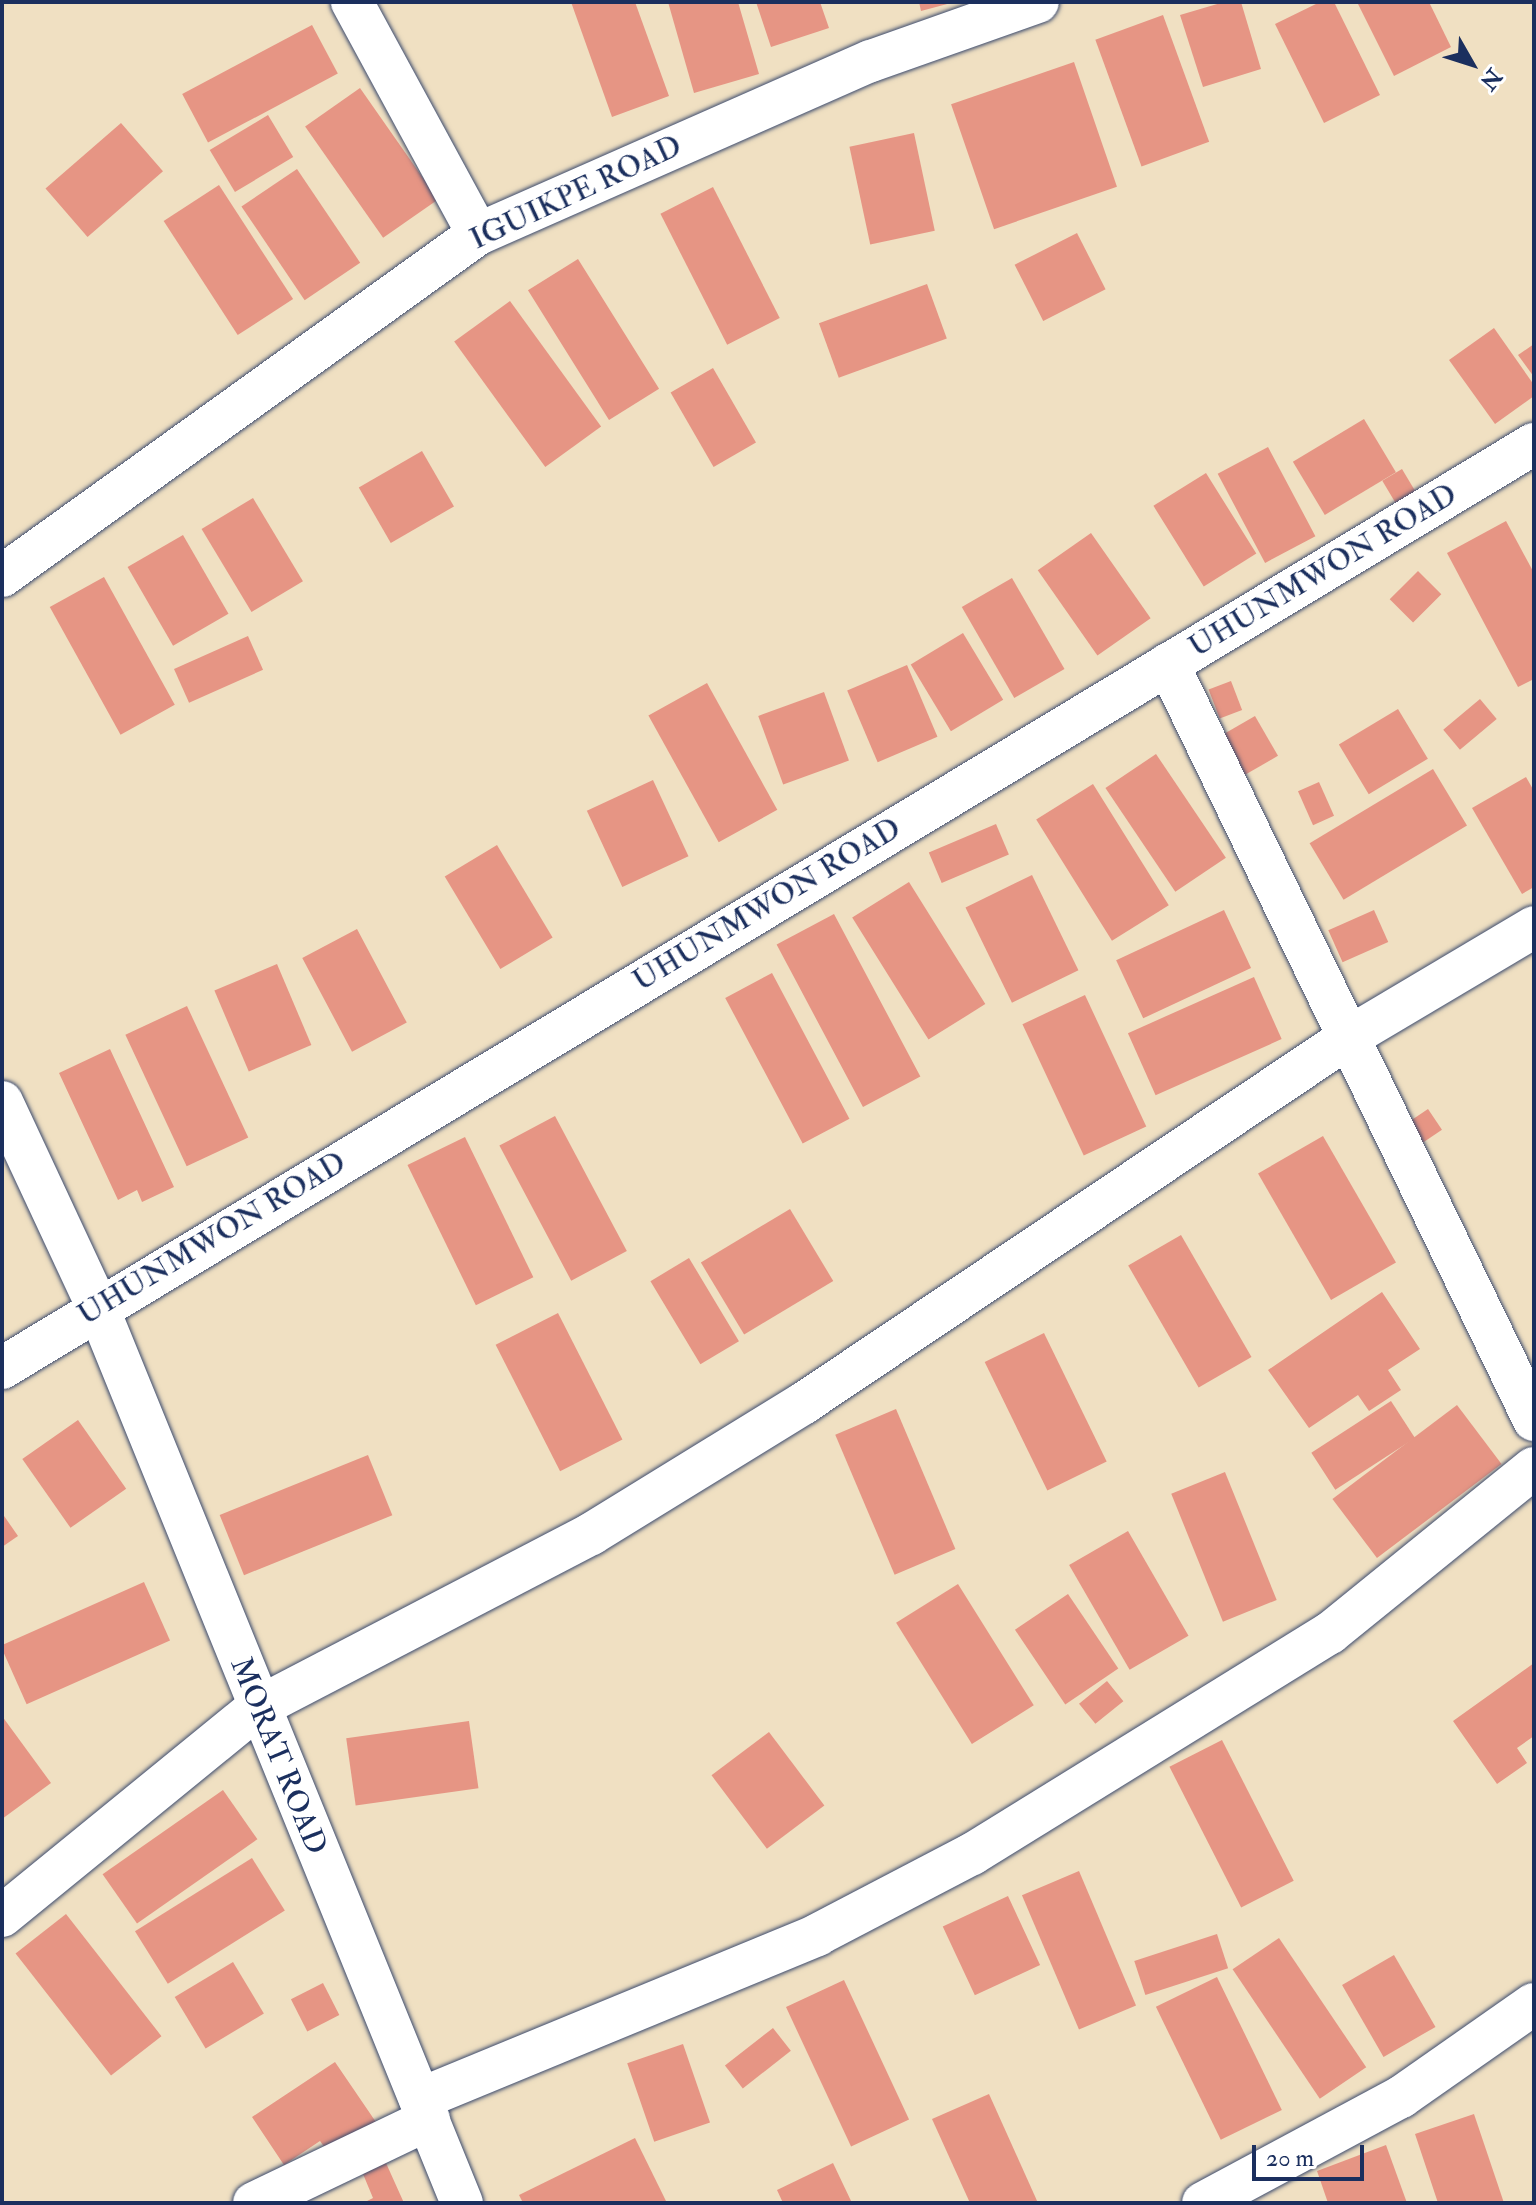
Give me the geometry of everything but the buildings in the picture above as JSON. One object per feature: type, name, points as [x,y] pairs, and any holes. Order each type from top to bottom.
[{"type":"street","points":[[352,2],[478,234]]},
{"type":"street","name":"IGUIKPE ROAD","points":[[2,576],[478,234],[871,61],[1038,2]]},
{"type":"street","name":"UHUNMWON ROAD","points":[[2,1368],[1534,444]]},
{"type":"street","points":[[1168,664],[1534,1420]]},
{"type":"street","points":[[2,1916],[257,1708],[591,1534],[738,1444],[1349,1037],[1534,927]]},
{"type":"street","name":"MORAT ROAD","points":[[2,1102],[98,1308],[257,1708],[462,2203]]},
{"type":"street","points":[[254,2203],[424,2109],[817,1935],[972,1854],[1330,1633],[1534,1468]]},
{"type":"street","points":[[1203,2203],[1401,2097],[1534,2004]]}]
